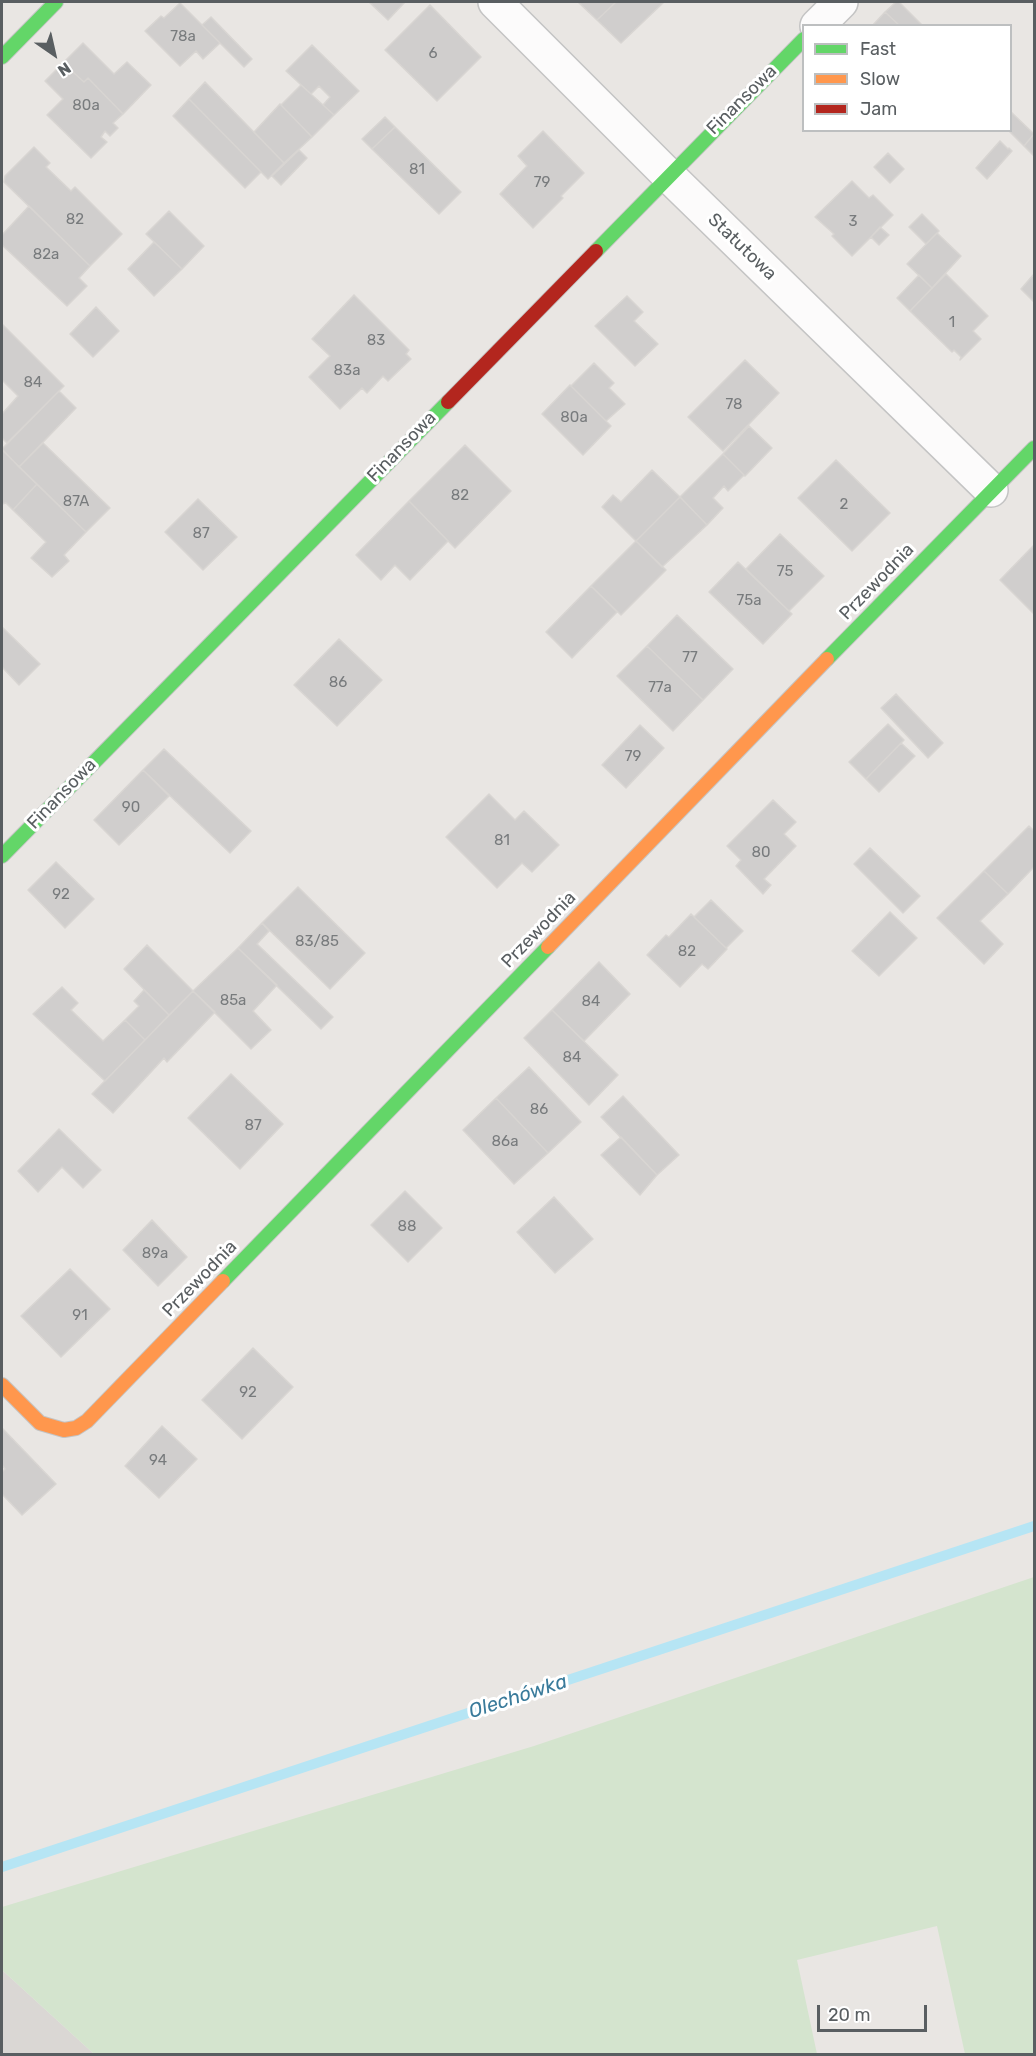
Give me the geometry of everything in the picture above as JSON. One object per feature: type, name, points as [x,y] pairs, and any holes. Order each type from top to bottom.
[{"type":"street","points":[[2,57],[56,2]]},
{"type":"street","name":"Statutowa","points":[[495,2],[668,175],[991,490]]},
{"type":"street","points":[[819,24],[841,2]]},
{"type":"street","name":"Finansowa","points":[[2,856],[802,41]]},
{"type":"street","name":"Przewodnia","points":[[2,1385],[40,1423],[64,1430],[76,1428],[87,1420],[991,490],[1035,448]]},
{"type":"shaded area","points":[[2,1970],[94,2054],[2,2054]]},
{"type":"green space","points":[[1034,1577],[1034,2054],[965,2054],[937,1926],[797,1960],[817,2054],[94,2054],[2,1970],[2,1907],[534,1746]]},
{"type":"building","points":[[369,2],[405,2],[388,20]]},
{"type":"building","points":[[578,2],[616,2],[597,20]]},
{"type":"building","points":[[616,2],[664,2],[621,43],[597,20]]},
{"type":"building","points":[[899,2],[921,24],[898,24],[885,12]]},
{"type":"building","points":[[180,3],[220,43],[203,59],[196,51],[180,66],[145,31]]},
{"type":"building","points":[[430,5],[481,57],[437,101],[385,50]]},
{"type":"building","points":[[885,12],[898,24],[874,24]]},
{"type":"building","points":[[211,17],[252,59],[244,67],[202,25]]},
{"type":"building","points":[[83,43],[114,74],[127,62],[151,85],[123,114],[88,78],[84,82],[63,63]]},
{"type":"building","points":[[312,45],[359,91],[334,115],[323,105],[330,97],[319,86],[311,94],[286,71]]},
{"type":"building","points":[[63,63],[84,82],[88,78],[123,114],[113,123],[118,128],[110,136],[105,131],[101,137],[107,142],[91,158],[47,115],[63,99],[45,81]]},
{"type":"building","points":[[205,82],[284,163],[268,179],[189,99]]},
{"type":"building","points":[[301,85],[334,115],[312,137],[281,105]]},
{"type":"building","points":[[189,99],[261,172],[245,188],[173,116]]},
{"type":"building","points":[[280,104],[312,137],[284,163],[254,132]]},
{"type":"building","points":[[1012,113],[1034,134],[1024,146],[1010,132],[1012,132]]},
{"type":"building","points":[[385,117],[395,127],[372,149],[362,139]]},
{"type":"building","points":[[395,127],[461,192],[439,214],[372,149]]},
{"type":"building","points":[[543,131],[584,173],[533,228],[500,194],[527,166],[518,156]]},
{"type":"building","points":[[1034,134],[1034,156],[1024,146]]},
{"type":"building","points":[[1000,141],[1012,151],[987,179],[976,168]]},
{"type":"building","points":[[34,147],[50,163],[46,167],[71,191],[75,187],[122,234],[90,266],[4,182],[5,176]]},
{"type":"building","points":[[299,150],[307,158],[281,185],[272,176]]},
{"type":"building","points":[[888,153],[904,169],[890,183],[874,167]]},
{"type":"building","points":[[852,181],[869,198],[873,195],[893,215],[852,256],[832,236],[834,234],[815,217]]},
{"type":"building","points":[[29,206],[90,266],[79,278],[87,286],[67,306],[2,245],[2,235]]},
{"type":"building","points":[[169,211],[204,246],[182,269],[146,234]]},
{"type":"building","points":[[922,214],[939,231],[926,244],[909,227]]},
{"type":"building","points":[[880,227],[889,235],[879,245],[871,237]]},
{"type":"building","points":[[937,233],[961,256],[932,288],[907,264]]},
{"type":"building","points":[[154,242],[182,269],[154,296],[128,269]]},
{"type":"building","points":[[946,274],[988,316],[973,331],[981,339],[960,360],[961,357],[954,350],[952,352],[910,311]]},
{"type":"building","points":[[1034,274],[1034,302],[1021,289]]},
{"type":"building","points":[[919,275],[932,288],[910,311],[897,298]]},
{"type":"building","points":[[354,295],[409,350],[406,354],[411,359],[388,381],[383,376],[367,393],[362,388],[340,409],[309,377],[330,356],[312,339]]},
{"type":"building","points":[[627,296],[643,312],[634,321],[658,344],[635,366],[595,326]]},
{"type":"building","points":[[96,307],[119,331],[93,357],[70,334]]},
{"type":"building","points":[[2,324],[64,386],[7,443],[2,438],[2,414],[18,396],[2,380]]},
{"type":"building","points":[[745,360],[779,393],[723,451],[688,417]]},
{"type":"building","points":[[594,363],[614,383],[609,388],[625,404],[606,421],[571,386]]},
{"type":"building","points":[[570,385],[611,426],[583,455],[542,414]]},
{"type":"building","points":[[59,391],[76,408],[19,467],[2,449]]},
{"type":"building","points":[[749,426],[772,448],[745,476],[723,454]]},
{"type":"building","points":[[43,443],[110,508],[86,532],[19,467]]},
{"type":"building","points":[[465,445],[511,491],[455,548],[409,501]]},
{"type":"building","points":[[2,450],[37,484],[13,510],[6,503],[2,504]]},
{"type":"building","points":[[723,454],[744,475],[728,491],[724,486],[713,498],[723,508],[707,525],[680,497]]},
{"type":"building","points":[[836,460],[890,513],[852,551],[798,498]]},
{"type":"building","points":[[652,470],[680,497],[636,541],[602,507],[613,495],[621,502]]},
{"type":"building","points":[[37,484],[86,532],[64,555],[69,561],[52,577],[31,558],[46,542],[13,510]]},
{"type":"building","points":[[680,497],[707,525],[662,567],[636,541]]},
{"type":"building","points":[[198,499],[237,537],[203,570],[165,532]]},
{"type":"building","points":[[409,501],[448,541],[410,580],[395,565],[381,580],[356,555]]},
{"type":"building","points":[[780,534],[824,576],[789,611],[746,569]]},
{"type":"building","points":[[636,541],[666,570],[621,615],[591,586]]},
{"type":"building","points":[[1034,545],[1034,614],[1000,580]]},
{"type":"building","points":[[738,562],[792,614],[763,644],[709,592]]},
{"type":"building","points":[[591,586],[617,612],[572,658],[546,632]]},
{"type":"building","points":[[677,615],[733,669],[703,700],[647,646]]},
{"type":"building","points":[[2,627],[40,664],[19,685],[2,667]]},
{"type":"building","points":[[339,639],[382,680],[337,726],[294,685]]},
{"type":"building","points":[[647,646],[703,700],[673,731],[617,676]]},
{"type":"building","points":[[896,694],[943,743],[928,758],[881,708]]},
{"type":"building","points":[[888,724],[904,740],[866,779],[849,762]]},
{"type":"building","points":[[640,725],[664,748],[626,788],[602,765]]},
{"type":"building","points":[[901,743],[915,756],[879,792],[866,779]]},
{"type":"building","points":[[164,749],[251,831],[230,853],[143,770]]},
{"type":"building","points":[[143,770],[169,796],[119,845],[94,820]]},
{"type":"building","points":[[489,794],[515,820],[524,811],[559,845],[532,872],[522,863],[497,888],[446,837]]},
{"type":"building","points":[[773,800],[796,822],[784,834],[796,846],[764,879],[771,885],[763,894],[736,866],[741,860],[727,846]]},
{"type":"building","points":[[1029,826],[1034,831],[1034,867],[1008,894],[984,871]]},
{"type":"building","points":[[870,848],[920,896],[903,913],[854,864]]},
{"type":"building","points":[[56,862],[94,899],[65,928],[28,890]]},
{"type":"building","points":[[984,871],[1008,894],[980,921],[1003,944],[984,964],[937,918]]},
{"type":"building","points":[[298,887],[365,953],[330,989],[262,923]]},
{"type":"building","points":[[711,900],[743,931],[726,948],[694,917]]},
{"type":"building","points":[[890,912],[917,938],[879,976],[852,951]]},
{"type":"building","points":[[691,914],[727,949],[708,969],[702,964],[680,987],[647,955],[666,935],[669,937]]},
{"type":"building","points":[[262,923],[269,931],[257,944],[333,1017],[321,1029],[238,948]]},
{"type":"building","points":[[147,945],[193,991],[169,1015],[124,969]]},
{"type":"building","points":[[238,948],[277,985],[253,1011],[271,1030],[251,1049],[193,991]]},
{"type":"building","points":[[599,962],[630,994],[584,1041],[552,1010]]},
{"type":"building","points":[[62,987],[78,1003],[71,1010],[103,1041],[125,1020],[145,1040],[105,1081],[33,1014]]},
{"type":"building","points":[[144,990],[169,1015],[145,1040],[125,1020],[139,1006],[134,1001]]},
{"type":"building","points":[[193,991],[215,1012],[167,1062],[164,1058],[113,1113],[92,1094]]},
{"type":"building","points":[[552,1010],[618,1075],[589,1105],[524,1038]]},
{"type":"building","points":[[529,1067],[581,1122],[548,1153],[496,1098]]},
{"type":"building","points":[[231,1074],[283,1124],[240,1169],[188,1118]]},
{"type":"building","points":[[623,1096],[679,1155],[657,1175],[601,1117]]},
{"type":"building","points":[[496,1098],[548,1153],[514,1184],[463,1130]]},
{"type":"building","points":[[59,1129],[101,1170],[83,1188],[62,1167],[38,1192],[18,1171]]},
{"type":"building","points":[[621,1137],[657,1175],[640,1195],[601,1155]]},
{"type":"building","points":[[405,1191],[442,1228],[408,1262],[371,1225]]},
{"type":"building","points":[[554,1197],[593,1239],[555,1273],[517,1232]]},
{"type":"building","points":[[152,1220],[187,1257],[158,1286],[123,1250]]},
{"type":"building","points":[[70,1269],[110,1309],[61,1357],[21,1316]]},
{"type":"building","points":[[253,1348],[293,1387],[242,1439],[202,1400]]},
{"type":"building","points":[[162,1426],[197,1459],[159,1498],[125,1466]]},
{"type":"building","points":[[2,1428],[56,1484],[22,1515],[2,1494],[2,1472],[5,1469],[2,1465]]},
{"type":"waterway","name":"Olechówka","points":[[2,1867],[1034,1526]]},
{"type":"traffic: fast","points":[[2,57],[56,2]]},
{"type":"traffic: fast","points":[[596,251],[802,41]]},
{"type":"traffic: fast","points":[[2,856],[448,402]]},
{"type":"traffic: fast","points":[[827,659],[1034,448]]},
{"type":"traffic: fast","points":[[223,1281],[548,947]]},
{"type":"traffic: slow","points":[[548,947],[827,659]]},
{"type":"traffic: slow","points":[[2,1385],[40,1423],[64,1430],[76,1428],[87,1421],[223,1281]]},
{"type":"traffic: jam","points":[[448,402],[596,251]]}]
